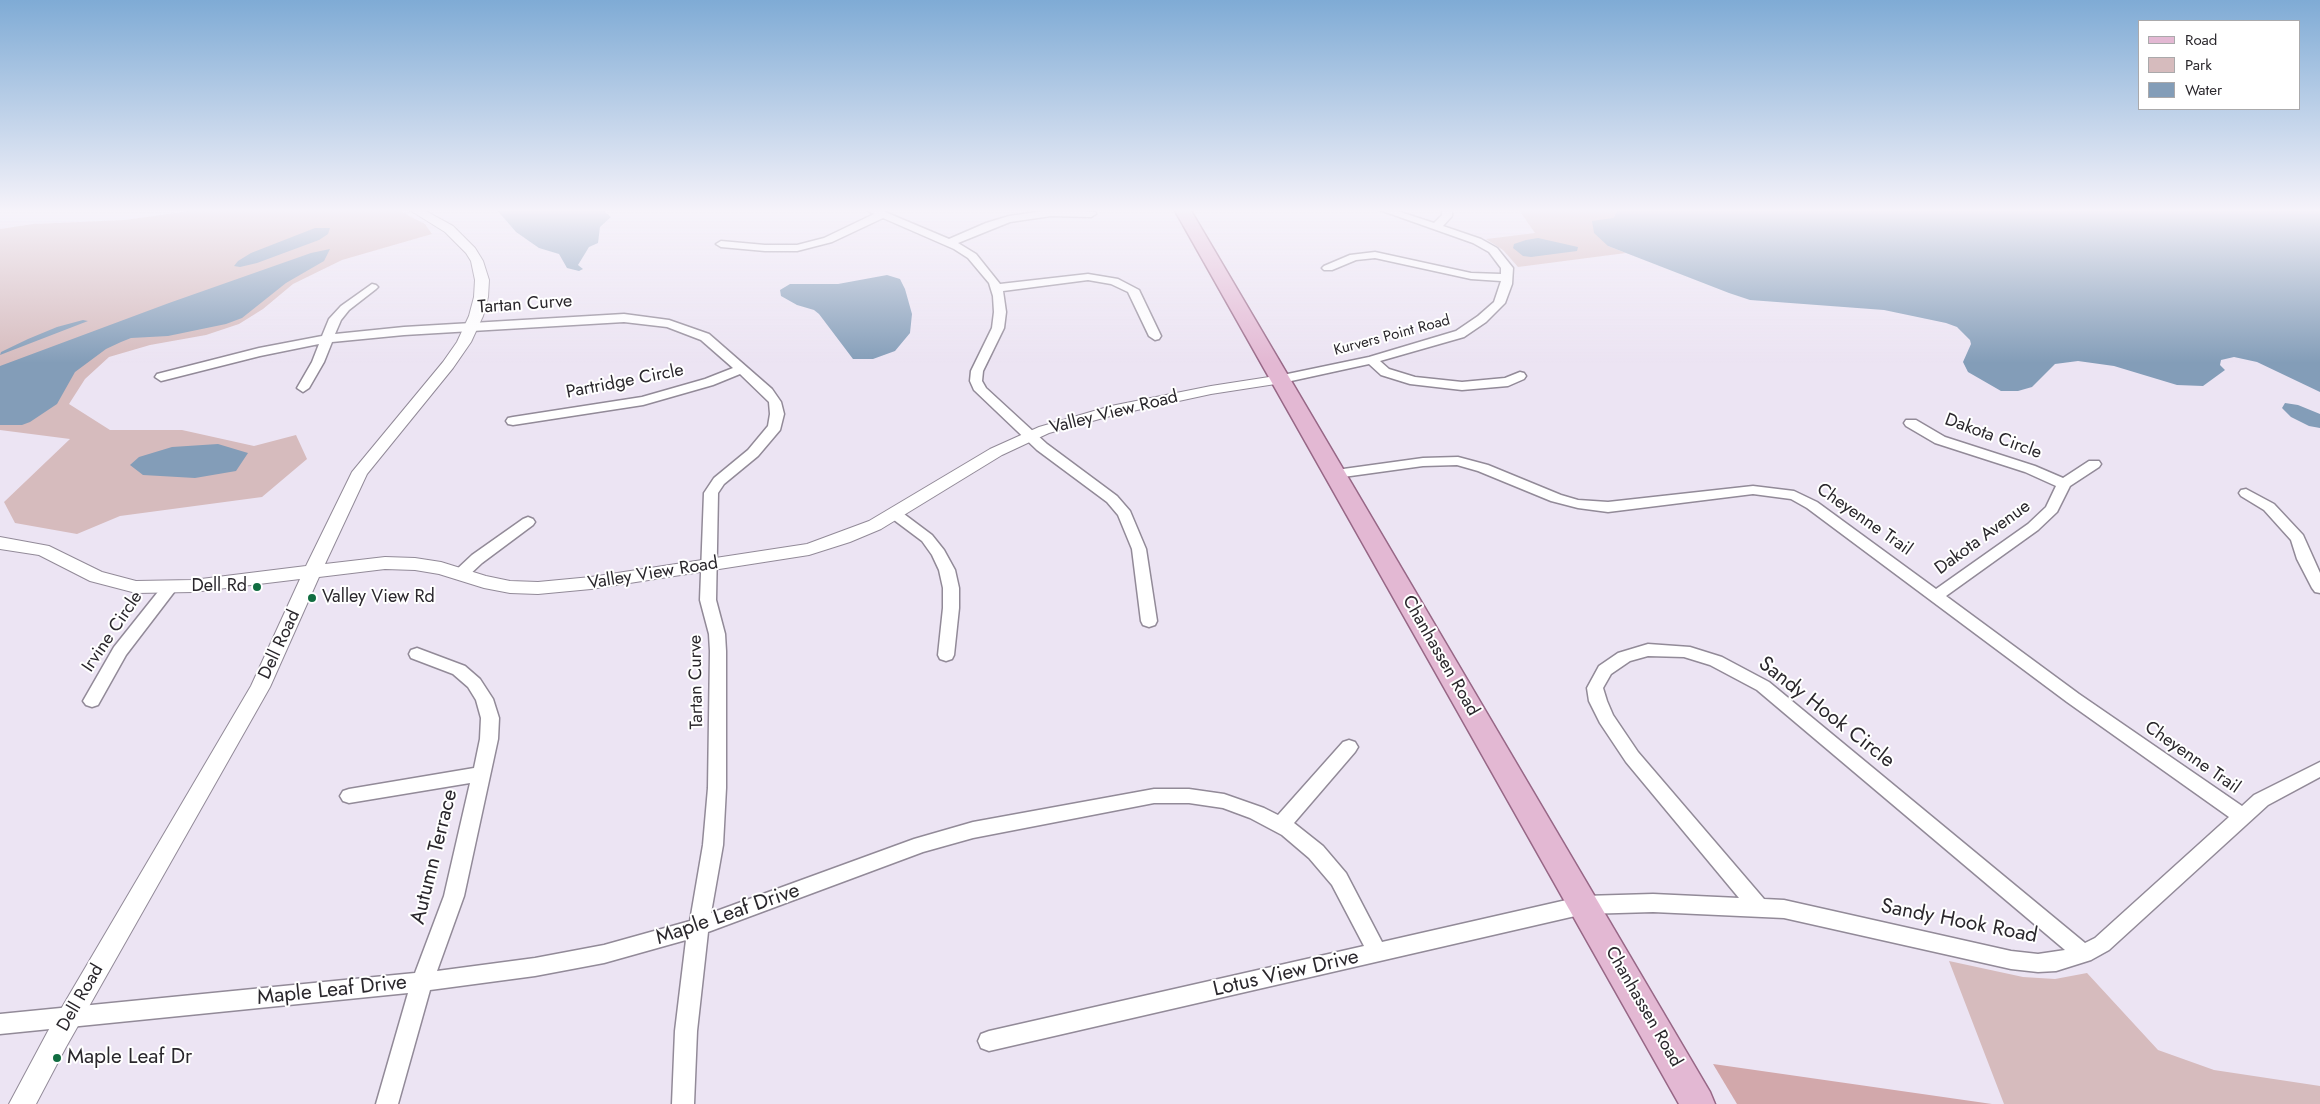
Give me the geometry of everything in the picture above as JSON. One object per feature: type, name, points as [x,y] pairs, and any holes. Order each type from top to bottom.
[{"type":"main road","name":"Chanhassen Road","points":[[1212,261],[1698,1104]]},
{"type":"street","name":"Dell Road","points":[[22,1104],[260,687],[360,472],[448,364],[471,328],[481,297],[482,280],[477,261]]},
{"type":"street","points":[[977,261],[986,270],[997,288],[1000,312],[998,328],[981,362],[976,381],[980,390],[1030,437],[1060,462],[1112,499],[1125,514],[1139,549],[1149,622]]},
{"type":"street","points":[[1328,268],[1346,261]]},
{"type":"street","points":[[1405,261],[1464,275],[1506,278],[1507,268],[1501,261]]},
{"type":"street","points":[[997,288],[1088,277],[1114,281],[1133,290],[1155,336]]},
{"type":"street","name":"Kurvers Point Road","points":[[1282,379],[1371,360],[1460,334],[1482,319],[1499,303],[1506,278]]},
{"type":"street","points":[[303,388],[318,362],[335,318],[372,287]]},
{"type":"street","name":"Tartan Curve","points":[[161,377],[259,352],[327,339],[404,331],[599,319],[648,320],[669,324],[705,337],[767,392],[775,402],[777,414],[775,427],[765,440],[720,481],[711,493],[708,600],[717,634],[718,651],[717,788],[713,844],[686,1031],[683,1104]]},
{"type":"street","points":[[1371,360],[1385,372],[1414,380],[1462,386],[1508,382],[1520,376]]},
{"type":"street","name":"Partridge Circle","points":[[513,421],[643,401],[709,382],[742,369]]},
{"type":"street","name":"Valley View Road","points":[[4,546],[43,550],[96,577],[136,587],[170,587],[385,563],[415,564],[441,568],[484,582],[510,587],[538,588],[591,583],[809,548],[844,538],[895,514],[996,452],[1044,430],[1111,411],[1211,390],[1282,379]]},
{"type":"street","name":"Dakota Circle","points":[[1911,424],[1940,440],[2030,469],[2064,484]]},
{"type":"street","name":"Cheyenne Trail","points":[[1336,474],[1424,462],[1458,460],[1483,468],[1556,498],[1578,504],[1608,507],[1745,491],[1771,491],[1794,495],[1812,505],[2073,698],[2242,816]]},
{"type":"street","points":[[2064,484],[2094,464]]},
{"type":"street","name":"Dakota Avenue","points":[[1936,596],[2033,527],[2052,509],[2064,484]]},
{"type":"street","points":[[2246,493],[2269,507],[2298,538],[2305,560],[2320,588]]},
{"type":"street","points":[[895,514],[927,538],[939,553],[947,570],[951,588],[951,608],[946,656]]},
{"type":"street","points":[[461,574],[528,522]]},
{"type":"street","name":"Irvine Circle","points":[[92,701],[120,651],[170,587]]},
{"type":"street","name":"Sandy Hook Circle","points":[[1758,907],[1632,757],[1606,718],[1598,701],[1595,688],[1605,670],[1624,657],[1648,650],[1684,651],[1716,660],[1763,686],[2084,954]]},
{"type":"street","name":"Autumn Terrace","points":[[387,1104],[422,982],[454,896],[489,739],[490,718],[484,699],[474,683],[459,670],[417,654]]},
{"type":"street","points":[[1281,825],[1348,747]]},
{"type":"street","name":"Sandy Hook Road","points":[[1584,905],[1653,903],[1784,909],[2011,960],[2038,963],[2056,962],[2084,954],[2102,944],[2261,800],[2320,769]]},
{"type":"street","points":[[349,796],[480,774]]},
{"type":"street","name":"Maple Leaf Drive","points":[[0,1024],[422,982],[535,967],[604,954],[673,936],[921,845],[973,830],[1119,801],[1154,796],[1189,796],[1224,801],[1281,825],[1316,852],[1339,879],[1377,953]]},
{"type":"street","name":"Lotus View Drive","points":[[989,1041],[1584,905]]},
{"type":"green space","points":[[0,261],[341,261],[293,284],[263,309],[239,324],[206,335],[150,345],[109,357],[85,379],[69,404],[110,430],[182,430],[254,446],[296,435],[307,459],[262,497],[120,516],[77,534],[15,523],[4,502],[70,439],[0,430]]},
{"type":"green space","points":[[1512,261],[1568,261],[1518,267]]},
{"type":"green space","points":[[1949,961],[2023,977],[2055,979],[2087,973],[2158,1050],[2214,1070],[2320,1086],[2320,1104],[2004,1104]]},
{"type":"shaded area","points":[[1713,1064],[1992,1104],[1737,1104]]},
{"type":"water","points":[[238,261],[264,261],[240,267],[234,266]]},
{"type":"water","points":[[290,261],[324,261],[286,283],[242,318],[226,324],[168,336],[131,338],[106,349],[75,372],[57,404],[30,422],[22,425],[0,425],[0,366]]},
{"type":"water","points":[[563,261],[581,261],[578,265],[583,269],[579,271],[567,268]]},
{"type":"water","points":[[1645,261],[2320,261],[2320,392],[2257,362],[2234,357],[2221,360],[2220,365],[2225,370],[2203,386],[2177,385],[2114,366],[2078,361],[2055,364],[2032,387],[2018,391],[2001,391],[1968,372],[1963,362],[1971,344],[1970,340],[1957,327],[1946,323],[1884,310],[1750,300]]},
{"type":"water","points":[[887,275],[900,279],[905,289],[912,314],[910,333],[895,351],[873,359],[853,359],[819,314],[781,296],[780,290],[790,284],[838,284]]},
{"type":"water","points":[[83,320],[88,321],[0,355],[1,352],[28,339],[57,327]]},
{"type":"water","points":[[2285,403],[2298,405],[2320,414],[2320,428],[2309,426],[2291,417],[2282,408]]},
{"type":"water","points":[[218,444],[248,453],[236,471],[195,478],[143,475],[130,465],[139,457],[172,447]]},
{"type":"place","name":"Dell Rd","points":[[257,587]]},
{"type":"place","name":"Valley View Rd","points":[[312,598]]},
{"type":"place","name":"Maple Leaf Dr","points":[[57,1058]]}]
